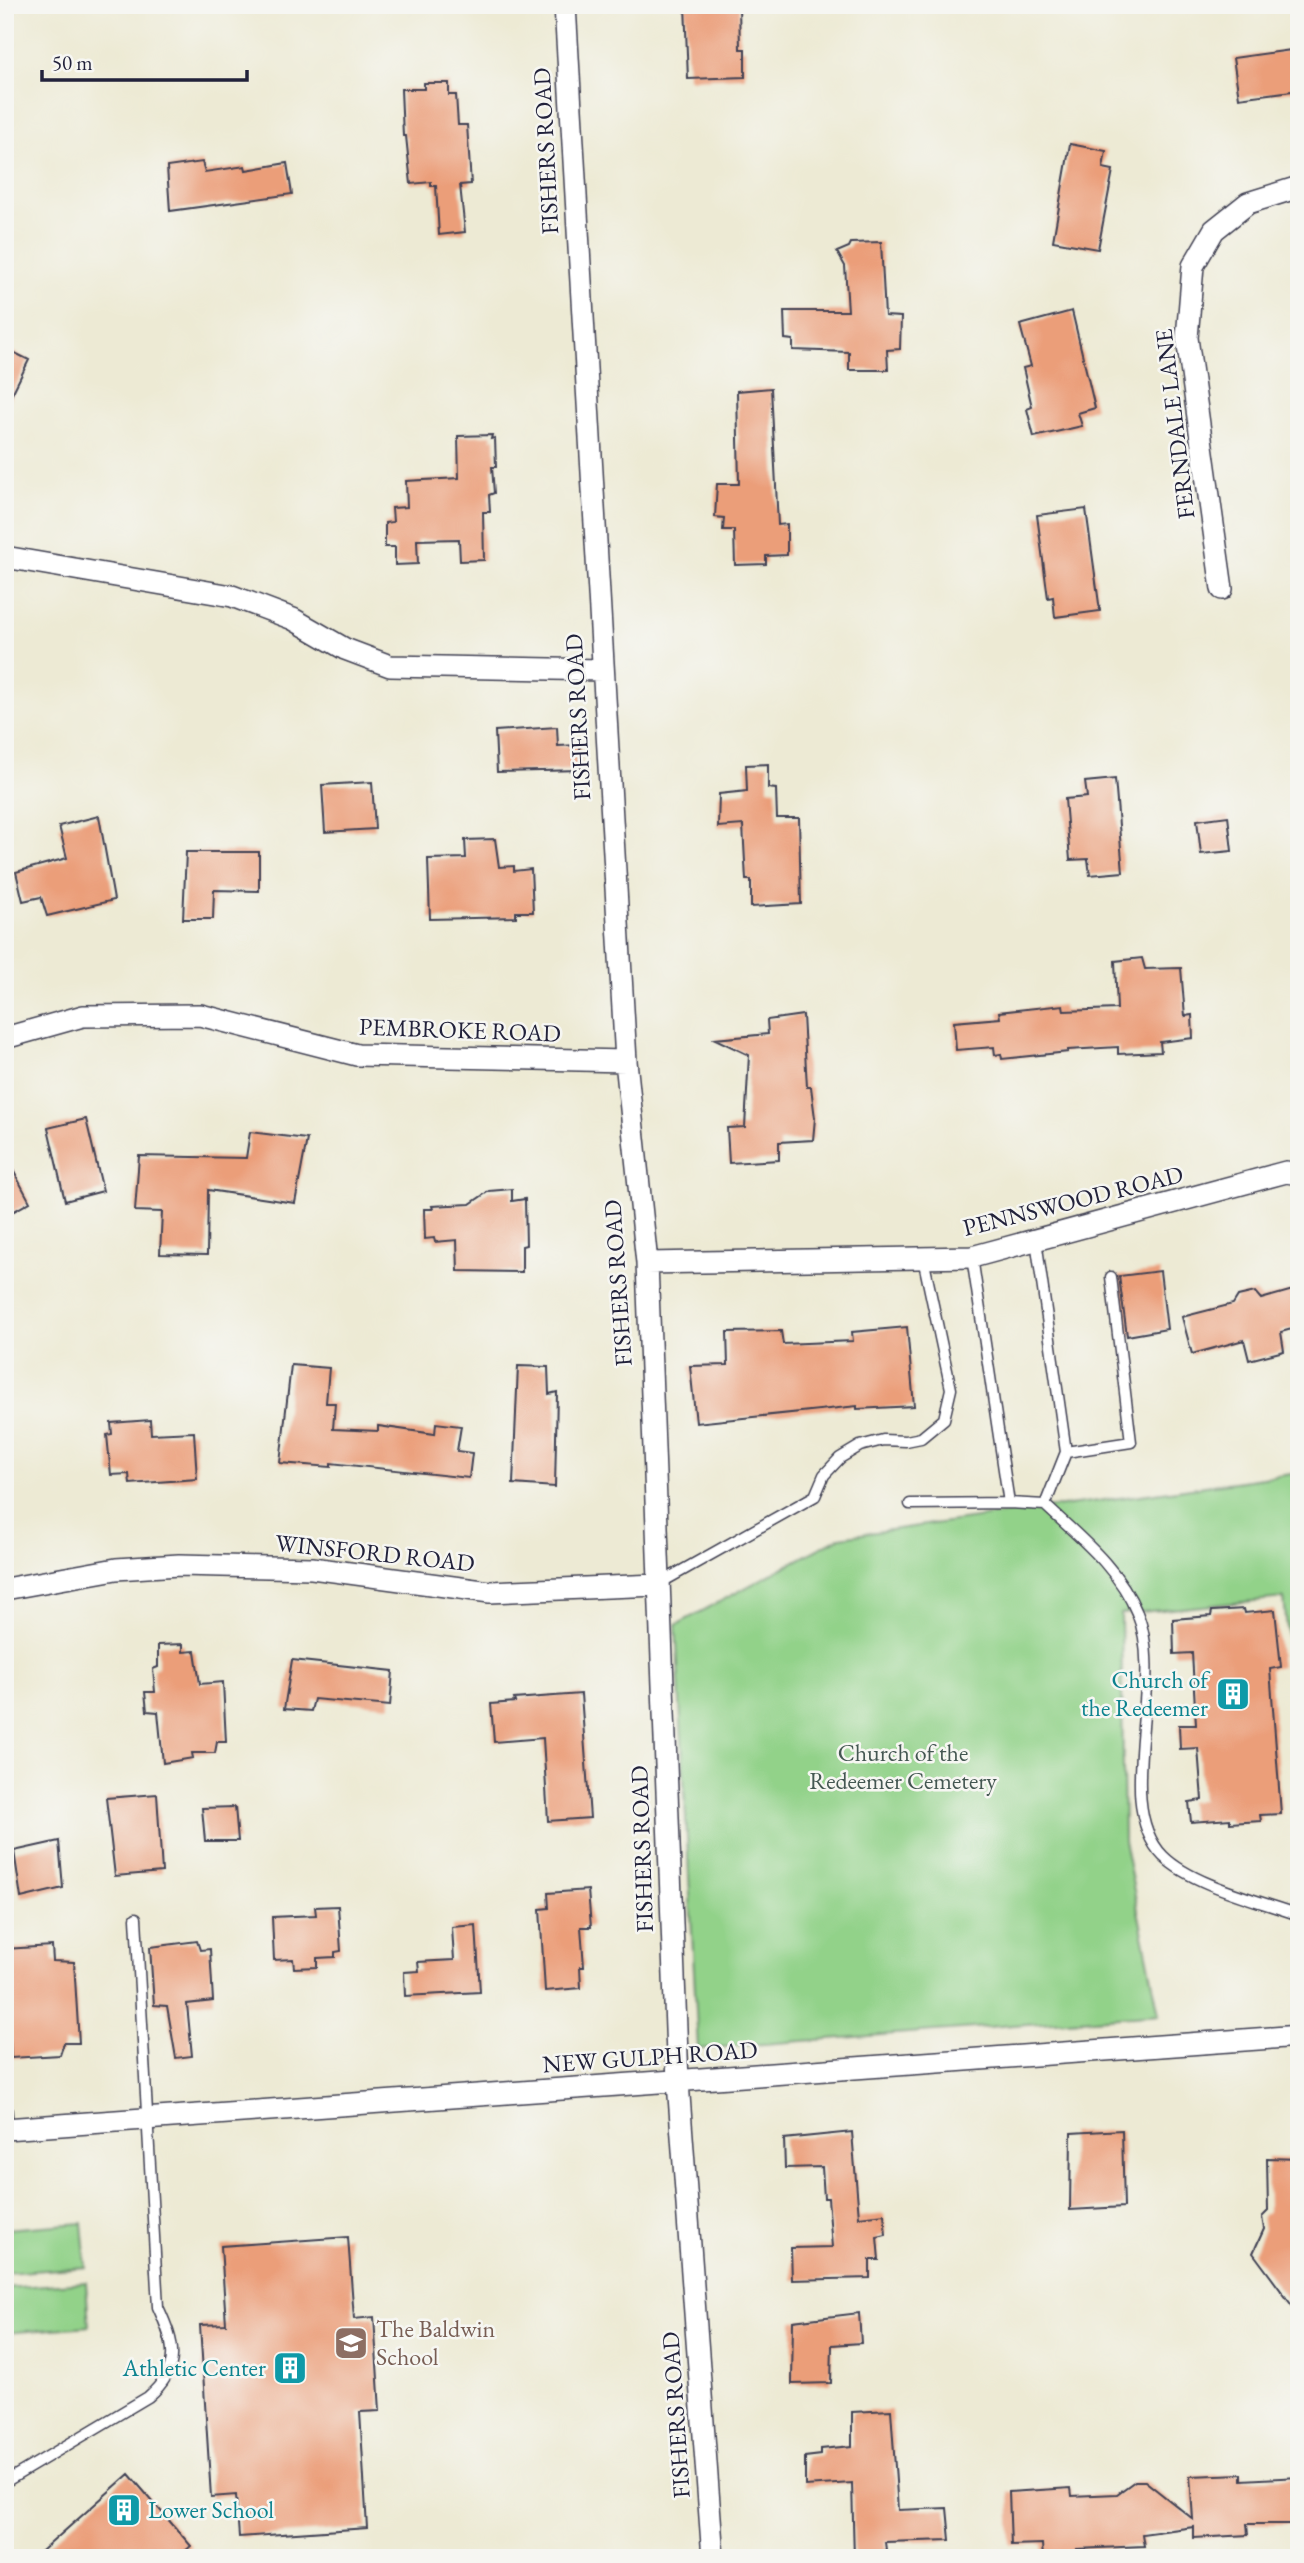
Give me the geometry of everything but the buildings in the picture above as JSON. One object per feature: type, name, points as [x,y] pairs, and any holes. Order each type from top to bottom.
[{"type":"street","name":"FISHERS ROAD","points":[[565,5],[626,1061],[647,1263],[657,1585],[678,2082],[713,2558]]},
{"type":"street","name":"FERNDALE LANE","points":[[1222,589],[1186,338],[1193,266],[1214,230],[1248,203],[1299,187]]},
{"type":"street","points":[[5,557],[232,596],[293,619],[345,649],[390,666],[602,670]]},
{"type":"street","name":"PEMBROKE ROAD","points":[[5,1038],[83,1016],[200,1015],[357,1055],[626,1061]]},
{"type":"street","name":"PENNSWOOD ROAD","points":[[647,1263],[972,1257],[1286,1172],[1299,1174]]},
{"type":"street","name":"WINSFORD ROAD","points":[[5,1590],[116,1569],[179,1565],[312,1568],[490,1591],[657,1585]]},
{"type":"street","name":"NEW GULPH ROAD","points":[[7,2129],[1299,2036]]},
{"type":"lane","points":[[1036,1240],[1066,1452],[1045,1504]]},
{"type":"lane","points":[[972,1257],[1009,1503]]},
{"type":"lane","points":[[657,1585],[815,1496],[824,1475],[840,1458],[860,1446],[883,1440],[906,1441],[921,1438],[934,1430],[944,1419],[951,1389],[923,1258]]},
{"type":"lane","points":[[1066,1452],[1131,1442],[1111,1277]]},
{"type":"lane","points":[[910,1504],[1045,1504],[1117,1576],[1138,1614],[1148,1656],[1139,1803],[1147,1831],[1163,1856],[1185,1871],[1299,1915]]},
{"type":"lane","points":[[5,2482],[148,2397],[160,2386],[169,2372],[173,2355],[172,2340],[158,2307],[145,2119],[136,1918]]},
{"type":"lane","points":[[5,2088],[7,2129]]},
{"type":"lane","points":[[1291,2558],[1299,2551]]},
{"type":"green space","name":"Church of the Redeemer Cemetery","points":[[1299,1473],[1299,1753],[1284,1598],[1121,1614],[1124,1841],[1159,2014],[698,2049],[676,1625],[840,1537]]},
{"type":"green space","points":[[82,2223],[86,2267],[5,2273],[5,2229]]},
{"type":"green space","points":[[86,2282],[89,2326],[5,2333],[5,2288]]},
{"type":"place","name":"Church of the Redeemer","points":[[1233,1694]]},
{"type":"place","name":"The Baldwin School","points":[[351,2343]]},
{"type":"place","name":"Athletic Center","points":[[290,2368]]},
{"type":"place","name":"Lower School","points":[[124,2510]]}]
